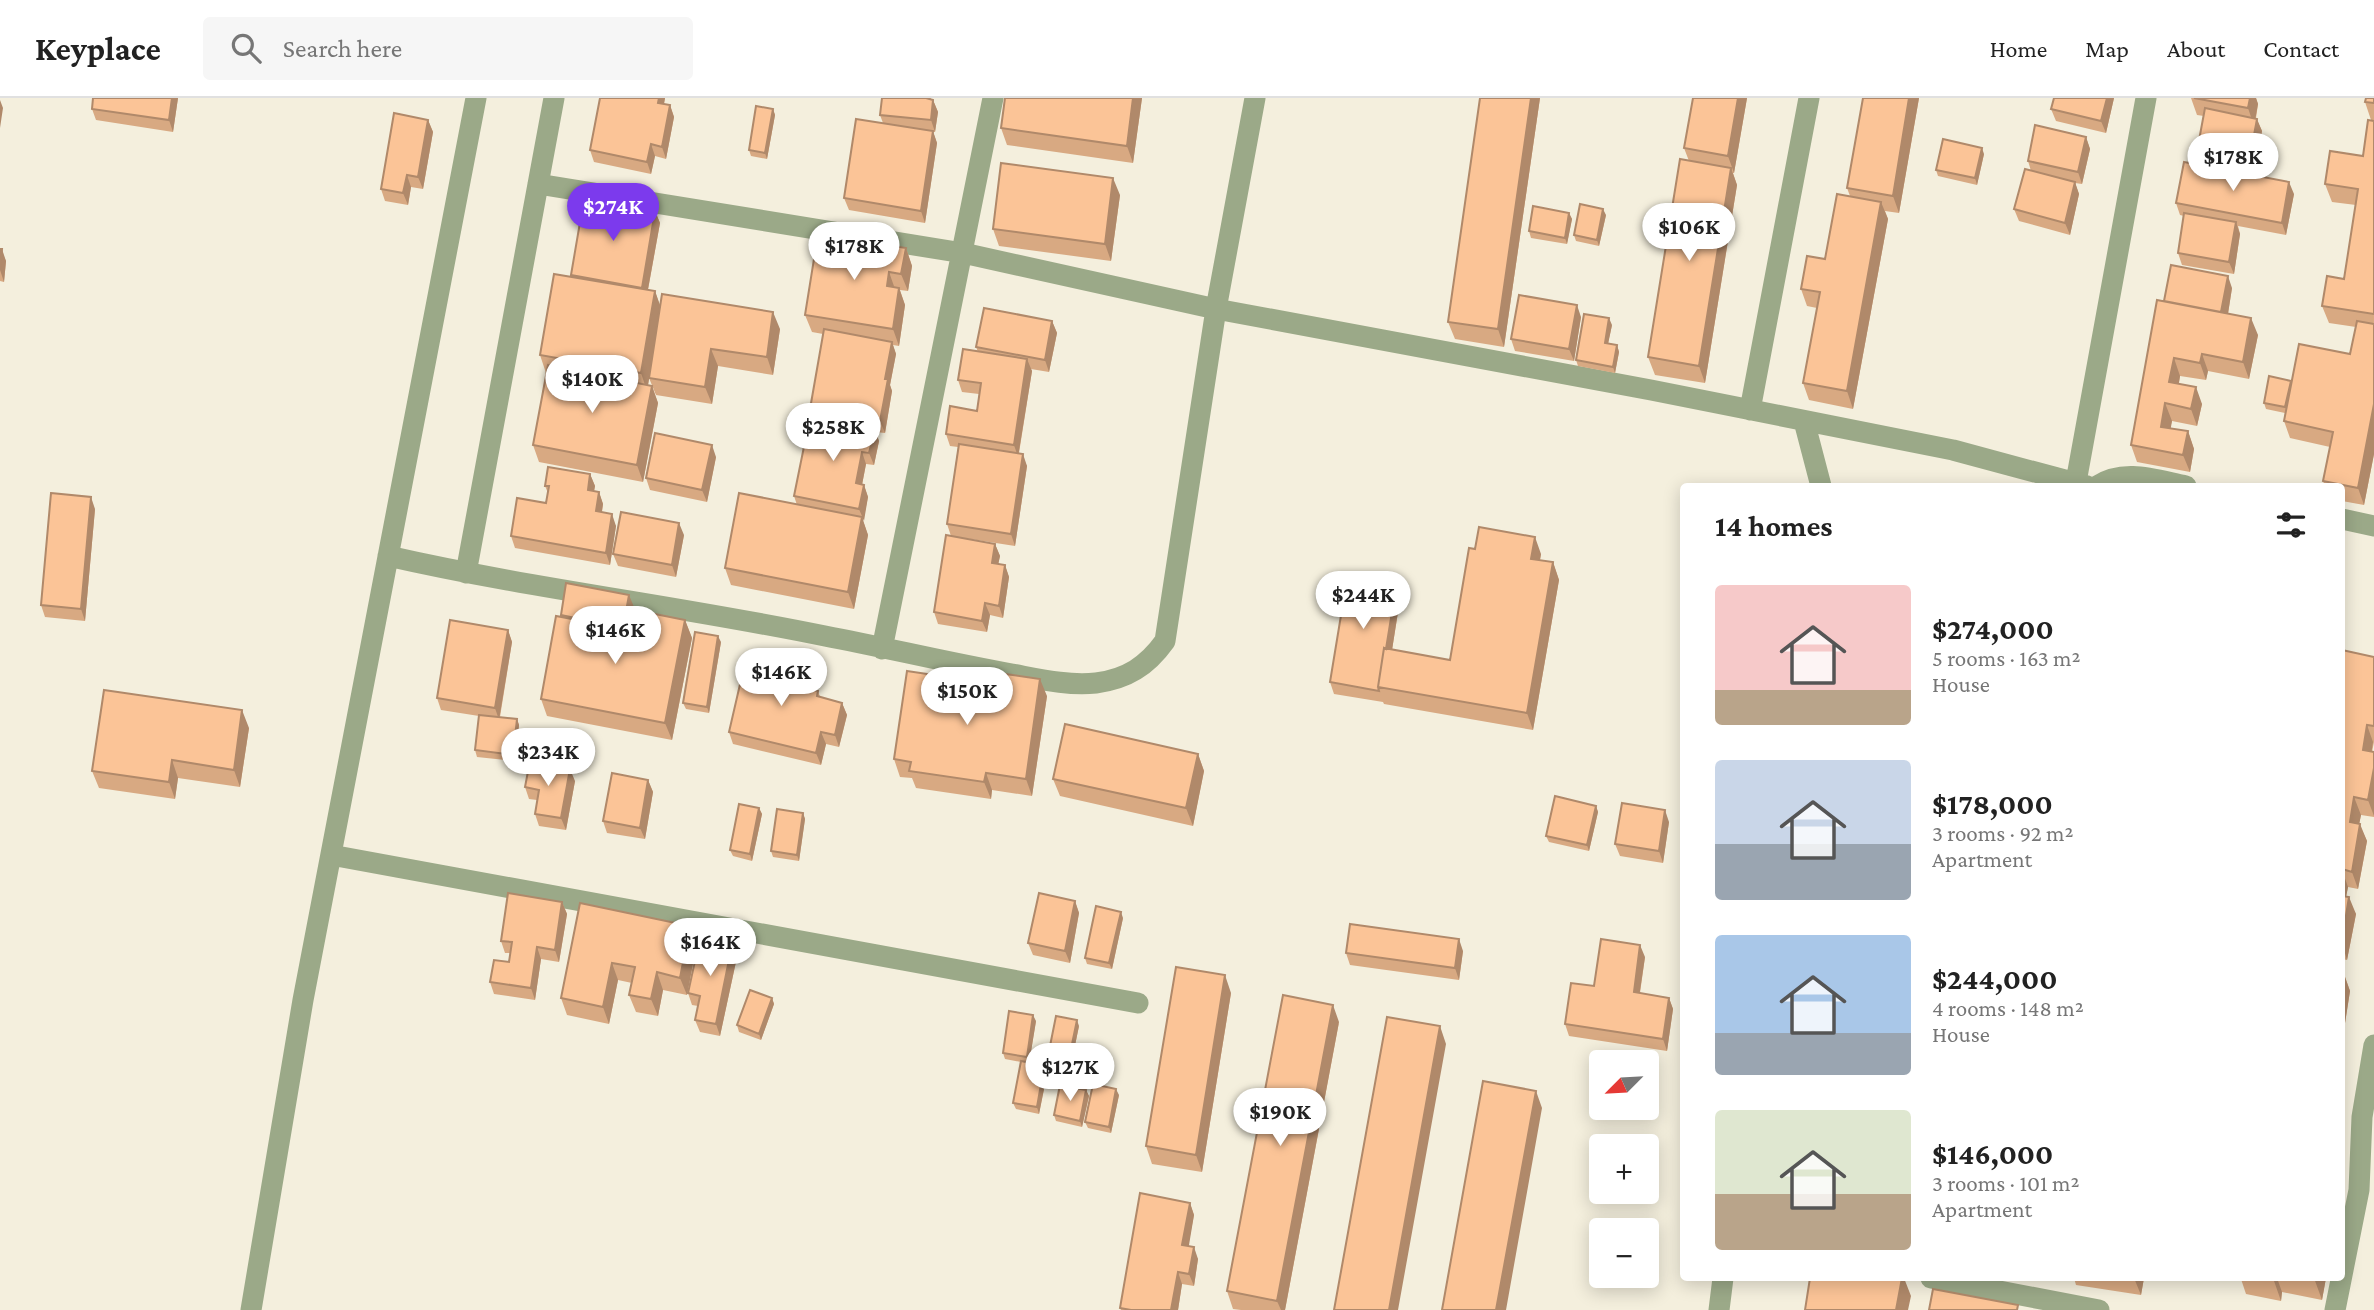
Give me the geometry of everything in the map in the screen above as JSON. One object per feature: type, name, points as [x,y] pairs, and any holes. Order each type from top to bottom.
[{"type":"street","points":[[251,1310],[303,1000],[476,98]]},
{"type":"street","points":[[466,573],[554,98]]},
{"type":"street","points":[[882,649],[993,98]]},
{"type":"street","points":[[388,556],[466,573],[826,636],[943,662],[1066,683],[1094,683],[1118,678],[1152,659],[1165,641],[1216,309],[1255,98]]},
{"type":"street","points":[[1750,410],[1810,98]]},
{"type":"street","points":[[2086,483],[2146,98]]},
{"type":"street","points":[[538,184],[963,253],[1216,309],[1953,450],[2078,483]]},
{"type":"street","points":[[1804,421],[1820,483]]},
{"type":"street","points":[[2093,483],[2129,476],[2169,483]]},
{"type":"street","points":[[2345,520],[2374,526]]},
{"type":"street","points":[[331,855],[1138,1003]]},
{"type":"street","points":[[2345,1272],[2366,1191],[2362,1116],[2374,1045]]},
{"type":"street","points":[[1719,1310],[1723,1281]]},
{"type":"street","points":[[1962,1281],[2036,1288],[2072,1308],[2099,1310]]},
{"type":"street","points":[[2335,1310],[2343,1281]]},
{"type":"building","points":[[93,98],[172,98],[169,120],[92,109]]},
{"type":"building","points":[[600,98],[659,98],[658,103],[670,105],[662,147],[651,144],[647,162],[590,150]]},
{"type":"building","points":[[882,98],[933,100],[931,120],[880,115]]},
{"type":"building","points":[[1005,98],[1133,98],[1127,146],[1001,128]]},
{"type":"building","points":[[1480,98],[1531,98],[1498,329],[1448,322]]},
{"type":"building","points":[[1693,98],[1738,98],[1728,156],[1684,148]]},
{"type":"building","points":[[1863,98],[1909,98],[1893,196],[1847,188]]},
{"type":"building","points":[[2054,98],[2107,98],[2101,121],[2051,109]]},
{"type":"building","points":[[2194,98],[2250,98],[2248,108]]},
{"type":"building","points":[[2366,98],[2374,98],[2374,103],[2365,102]]},
{"type":"building","points":[[756,106],[773,109],[765,153],[749,150]]},
{"type":"building","points":[[2205,108],[2257,119],[2249,162],[2197,151]]},
{"type":"building","points":[[394,113],[428,120],[418,177],[407,175],[403,193],[381,189]]},
{"type":"building","points":[[856,119],[933,131],[921,211],[844,198]]},
{"type":"building","points":[[2368,120],[2374,121],[2374,314],[2322,306],[2327,276],[2344,279],[2358,189],[2325,184],[2330,151],[2363,156]]},
{"type":"building","points":[[2035,125],[2086,137],[2078,172],[2028,161]]},
{"type":"building","points":[[1943,139],[1982,148],[1975,178],[1936,170]]},
{"type":"building","points":[[1680,159],[1731,168],[1699,366],[1648,357]]},
{"type":"building","points":[[2184,162],[2289,182],[2282,223],[2176,203]]},
{"type":"building","points":[[1001,163],[1113,178],[1105,244],[993,229]]},
{"type":"building","points":[[2025,169],[2075,182],[2065,223],[2014,209]]},
{"type":"building","points":[[1837,194],[1881,202],[1847,391],[1803,383],[1820,292],[1801,289],[1807,256],[1825,259]]},
{"type":"building","points":[[584,199],[655,211],[642,288],[571,275]]},
{"type":"building","points":[[1580,204],[1603,209],[1597,240],[1574,235]]},
{"type":"building","points":[[1533,206],[1569,213],[1565,238],[1529,231]]},
{"type":"building","points":[[2184,213],[2236,222],[2229,262],[2178,253]]},
{"type":"building","points":[[818,234],[906,248],[901,274],[889,272],[887,286],[899,288],[893,329],[805,315]]},
{"type":"building","points":[[2171,265],[2228,276],[2221,312],[2164,301]]},
{"type":"building","points":[[554,274],[655,291],[641,373],[540,355]]},
{"type":"building","points":[[662,294],[773,312],[767,357],[711,349],[705,387],[649,378]]},
{"type":"building","points":[[1519,295],[1577,305],[1569,349],[1511,339]]},
{"type":"building","points":[[2157,300],[2251,318],[2243,362],[2202,354],[2200,363],[2174,358],[2169,382],[2196,387],[2191,409],[2165,403],[2161,427],[2188,431],[2183,455],[2131,445]]},
{"type":"building","points":[[984,308],[1052,321],[1045,360],[976,347]]},
{"type":"building","points":[[1584,314],[1609,318],[1605,343],[1617,345],[1613,367],[1576,360]]},
{"type":"building","points":[[2357,321],[2374,324],[2374,404],[2358,488],[2345,485],[2345,483],[2323,481],[2333,432],[2284,421],[2299,344],[2350,354]]},
{"type":"building","points":[[824,329],[892,342],[880,421],[810,409]]},
{"type":"building","points":[[963,349],[1027,359],[1014,445],[946,434],[950,406],[977,411],[981,383],[958,380]]},
{"type":"building","points":[[548,365],[652,386],[637,465],[533,445]]},
{"type":"building","points":[[2269,376],[2291,381],[2285,407],[2264,403]]},
{"type":"building","points":[[810,417],[875,429],[869,453],[862,452],[856,483],[864,485],[859,509],[794,496]]},
{"type":"building","points":[[655,433],[712,445],[702,490],[646,478]]},
{"type":"building","points":[[959,444],[1023,454],[1011,534],[947,524]]},
{"type":"building","points":[[548,467],[590,474],[588,490],[599,492],[596,511],[612,514],[606,553],[511,536],[517,498],[546,503]]},
{"type":"building","points":[[51,493],[91,497],[81,609],[41,605]]},
{"type":"building","points":[[739,493],[862,517],[848,592],[725,568]]},
{"type":"building","points":[[621,512],[679,523],[672,565],[613,554]]},
{"type":"building","points":[[1479,527],[1535,537],[1531,559],[1553,562],[1527,713],[1378,687],[1384,648],[1450,660],[1469,548],[1475,549]]},
{"type":"building","points":[[946,535],[995,544],[992,563],[1005,565],[999,606],[985,603],[982,621],[934,612]]},
{"type":"building","points":[[1348,573],[1397,581],[1379,691],[1330,682]]},
{"type":"building","points":[[566,583],[629,595],[623,628],[561,615]]},
{"type":"building","points":[[645,612],[685,620],[665,723],[541,699],[556,616],[641,632]]},
{"type":"building","points":[[450,620],[508,630],[495,708],[437,698]]},
{"type":"building","points":[[695,632],[718,636],[707,707],[683,703]]},
{"type":"building","points":[[2345,651],[2374,657],[2374,726],[2367,725],[2363,750],[2374,752],[2374,768],[2368,800],[2354,797],[2350,822],[2360,824],[2352,872],[2345,870]]},
{"type":"building","points":[[747,654],[785,663],[781,682],[818,691],[817,696],[842,703],[835,735],[821,732],[816,753],[729,732]]},
{"type":"building","points":[[907,671],[961,679],[959,696],[987,701],[991,672],[1040,679],[1026,779],[986,773],[984,782],[909,771],[911,762],[894,759]]},
{"type":"building","points":[[104,690],[242,710],[234,770],[172,760],[169,782],[92,771]]},
{"type":"building","points":[[479,715],[517,719],[513,755],[475,750]]},
{"type":"building","points":[[1065,724],[1198,754],[1186,808],[1053,779]]},
{"type":"building","points":[[530,761],[570,769],[561,818],[535,814],[539,790],[525,787]]},
{"type":"building","points":[[612,773],[648,780],[640,828],[603,821]]},
{"type":"building","points":[[1555,796],[1596,806],[1587,845],[1546,836]]},
{"type":"building","points":[[1622,803],[1665,810],[1659,851],[1615,844]]},
{"type":"building","points":[[739,804],[759,808],[750,854],[730,850]]},
{"type":"building","points":[[777,809],[803,813],[797,855],[771,851]]},
{"type":"building","points":[[508,893],[562,902],[555,950],[537,947],[531,988],[490,982],[494,960],[509,962],[512,942],[501,941]]},
{"type":"building","points":[[1039,893],[1075,901],[1065,951],[1028,943]]},
{"type":"building","points":[[2345,896],[2349,897],[2345,922]]},
{"type":"building","points":[[580,903],[690,926],[680,978],[657,972],[651,999],[629,995],[635,967],[612,963],[603,1007],[561,998]]},
{"type":"building","points":[[1096,906],[1121,912],[1109,963],[1085,958]]},
{"type":"building","points":[[1350,924],[1459,939],[1455,968],[1346,953]]},
{"type":"building","points":[[700,938],[732,945],[716,1024],[695,1020],[700,996],[688,993]]},
{"type":"building","points":[[1601,939],[1640,945],[1634,992],[1669,998],[1663,1039],[1565,1024],[1571,983],[1594,986]]},
{"type":"building","points":[[1176,967],[1225,975],[1196,1155],[1146,1146]]},
{"type":"building","points":[[750,990],[772,998],[759,1034],[737,1025]]},
{"type":"building","points":[[1283,995],[1333,1005],[1277,1301],[1227,1291]]},
{"type":"building","points":[[1009,1011],[1033,1015],[1027,1057],[1003,1053]]},
{"type":"building","points":[[1056,1016],[1077,1020],[1065,1078],[1043,1073],[1037,1107],[1013,1103],[1021,1061],[1046,1066]]},
{"type":"building","points":[[1387,1017],[1440,1026],[1389,1310],[1334,1310]]},
{"type":"building","points":[[1483,1081],[1536,1091],[1496,1310],[1442,1310]]},
{"type":"building","points":[[1093,1084],[1116,1089],[1109,1127],[1085,1122]]},
{"type":"building","points":[[1060,1085],[1086,1090],[1080,1121],[1054,1115]]},
{"type":"building","points":[[1140,1193],[1190,1203],[1182,1245],[1194,1247],[1189,1274],[1178,1272],[1171,1310],[1120,1308]]},
{"type":"building","points":[[1810,1281],[1901,1281],[1896,1310],[1805,1310]]},
{"type":"building","points":[[1933,1289],[2018,1305],[2017,1310],[1929,1310]]}]
